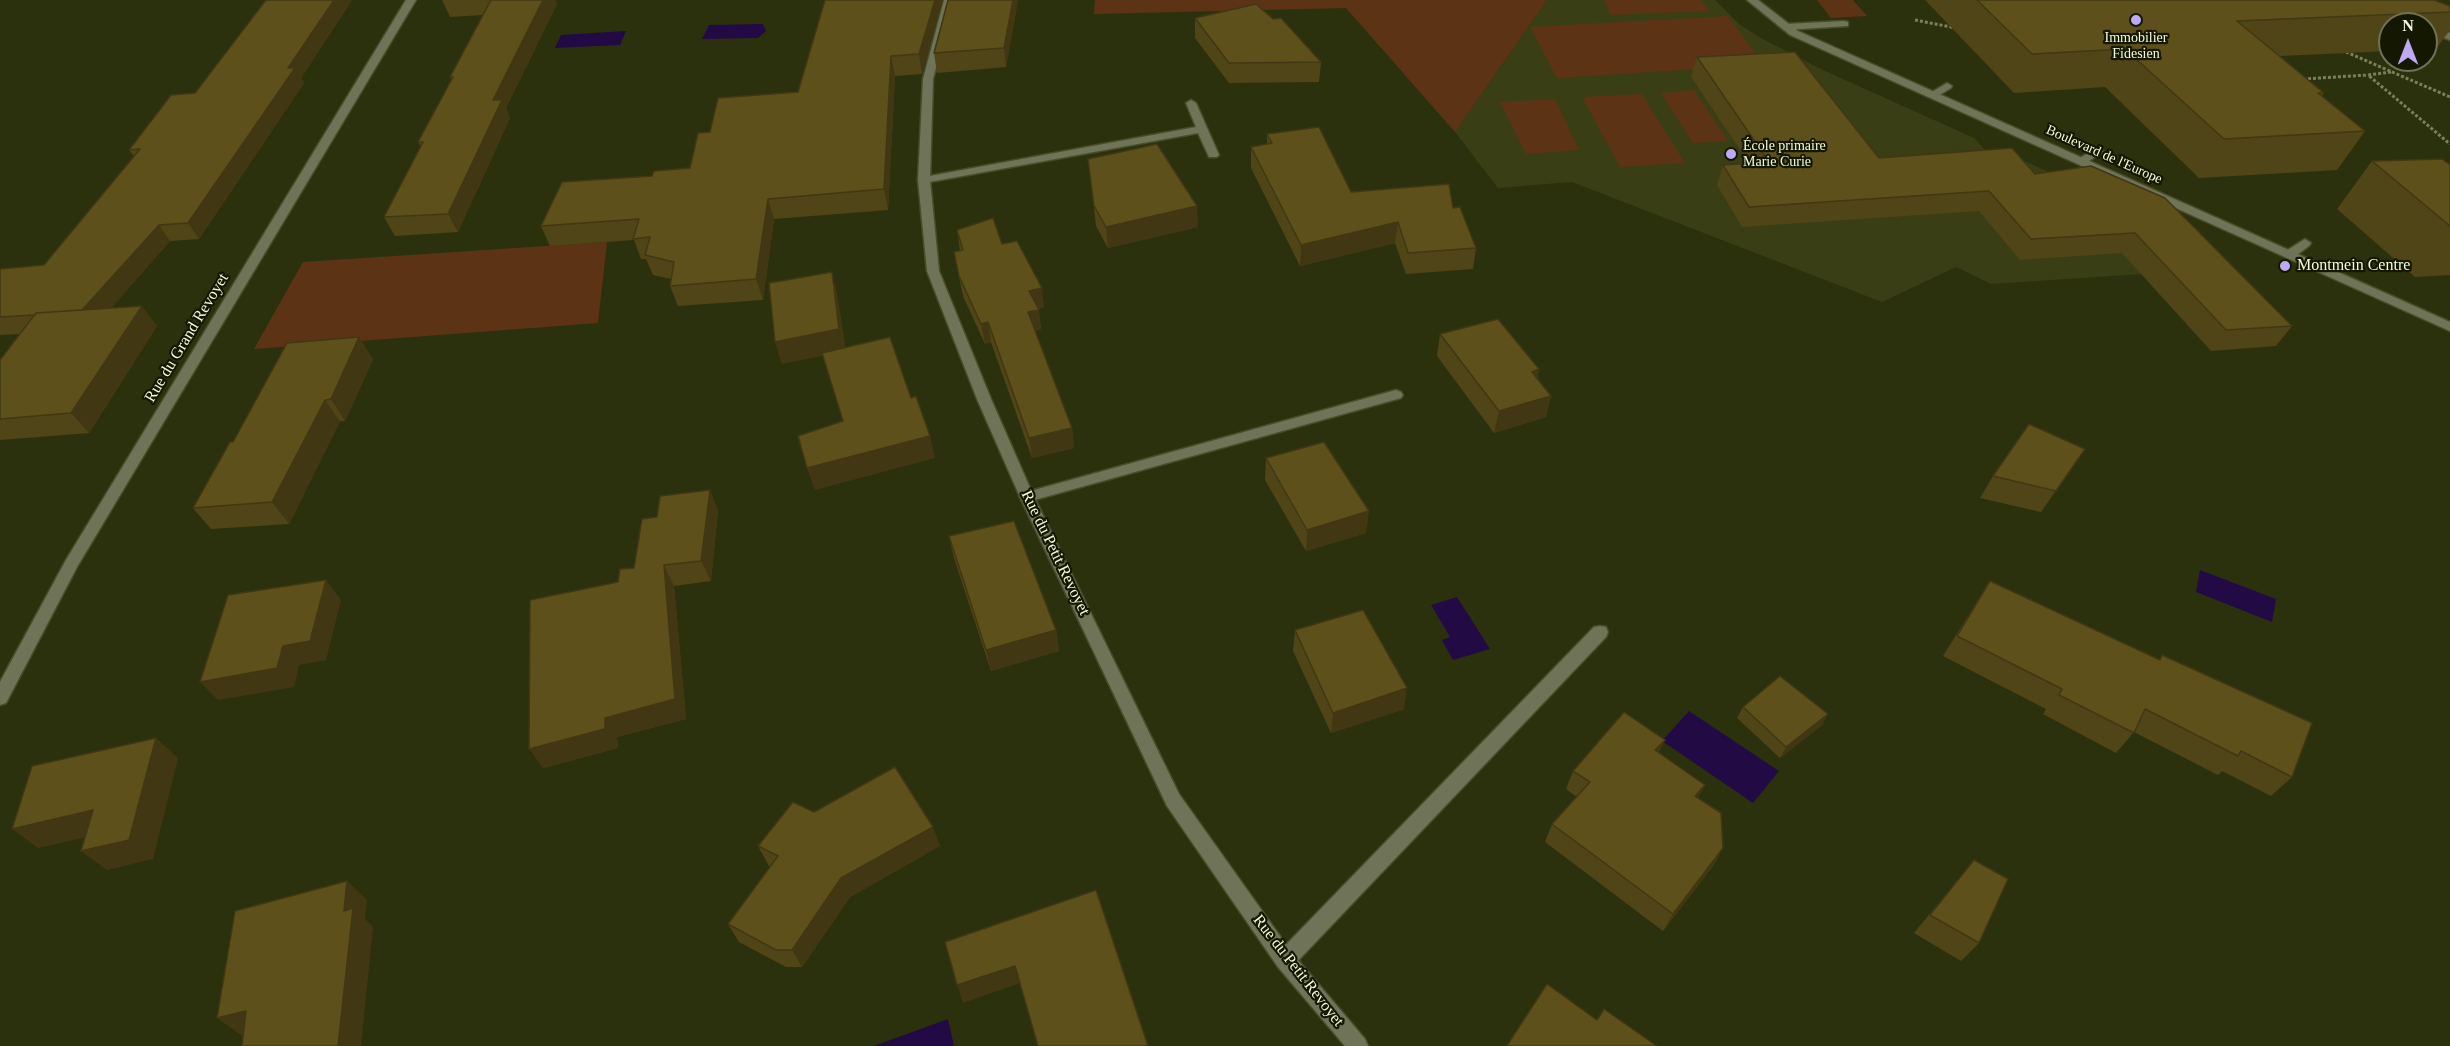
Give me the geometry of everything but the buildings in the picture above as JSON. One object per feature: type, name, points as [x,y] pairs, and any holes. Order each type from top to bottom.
[{"type":"street","name":"Rue du Grand Revoyet","points":[[0,698],[71,564],[411,0]]},
{"type":"street","name":"Rue du Petit Revoyet","points":[[949,0],[928,79],[924,180],[933,271],[984,399],[1027,497],[1173,800],[1285,960],[1358,1046]]},
{"type":"street","name":"Boulevard de l'Europe","points":[[1752,0],[1794,33],[2450,327]]},
{"type":"street","points":[[1786,27],[1844,24]]},
{"type":"street","points":[[1932,95],[1947,86]]},
{"type":"street","points":[[1191,103],[1213,155]]},
{"type":"street","points":[[924,180],[1202,129]]},
{"type":"street","points":[[2082,162],[2097,151]]},
{"type":"street","points":[[2290,254],[2305,243]]},
{"type":"street","points":[[1027,497],[1396,395]]},
{"type":"street","points":[[1285,960],[1600,632]]},
{"type":"path","points":[[1915,20],[1947,28],[1958,28]]},
{"type":"path","points":[[2341,50],[2378,66]]},
{"type":"path","points":[[2296,79],[2392,72],[2450,97]]},
{"type":"path","points":[[2368,75],[2450,144]]},
{"type":"shaded area","points":[[1095,0],[1547,0],[1455,132],[1346,8],[1094,14]]},
{"type":"shaded area","name":"École primaire Marie Curie","points":[[1547,0],[1715,0],[1739,24],[1761,38],[1821,69],[1974,138],[1996,162],[2022,160],[2080,186],[2202,270],[1991,284],[1956,267],[1882,302],[1572,182],[1498,188],[1455,132]]},
{"type":"shaded area","points":[[1603,0],[1701,0],[1709,11],[1611,15]]},
{"type":"shaded area","points":[[1817,0],[1853,0],[1867,16],[1831,18]]},
{"type":"shaded area","points":[[1728,16],[1764,65],[1557,78],[1530,27]]},
{"type":"shaded area","points":[[763,24],[766,31],[758,38],[702,39],[709,25]]},
{"type":"shaded area","points":[[626,31],[620,45],[555,48],[561,35]]},
{"type":"shaded area","points":[[1694,90],[1728,141],[1693,143],[1661,93]]},
{"type":"shaded area","points":[[1642,94],[1685,163],[1620,167],[1582,97]]},
{"type":"shaded area","points":[[1555,99],[1579,150],[1526,154],[1500,102]]},
{"type":"shaded area","points":[[607,242],[598,323],[254,349],[303,262]]},
{"type":"shaded area","points":[[2200,570],[2276,599],[2272,622],[2196,592]]},
{"type":"shaded area","points":[[1457,597],[1490,649],[1453,660],[1442,640],[1450,637],[1431,605]]},
{"type":"shaded area","points":[[1689,711],[1779,771],[1753,803],[1662,741]]},
{"type":"shaded area","points":[[948,1019],[954,1046],[874,1046]]},
{"type":"place","name":"Immobilier Fidesien","points":[[2136,20]]},
{"type":"place","name":"École primaire Marie Curie","points":[[1731,154]]},
{"type":"place","name":"Montmein Centre","points":[[2285,266]]}]
